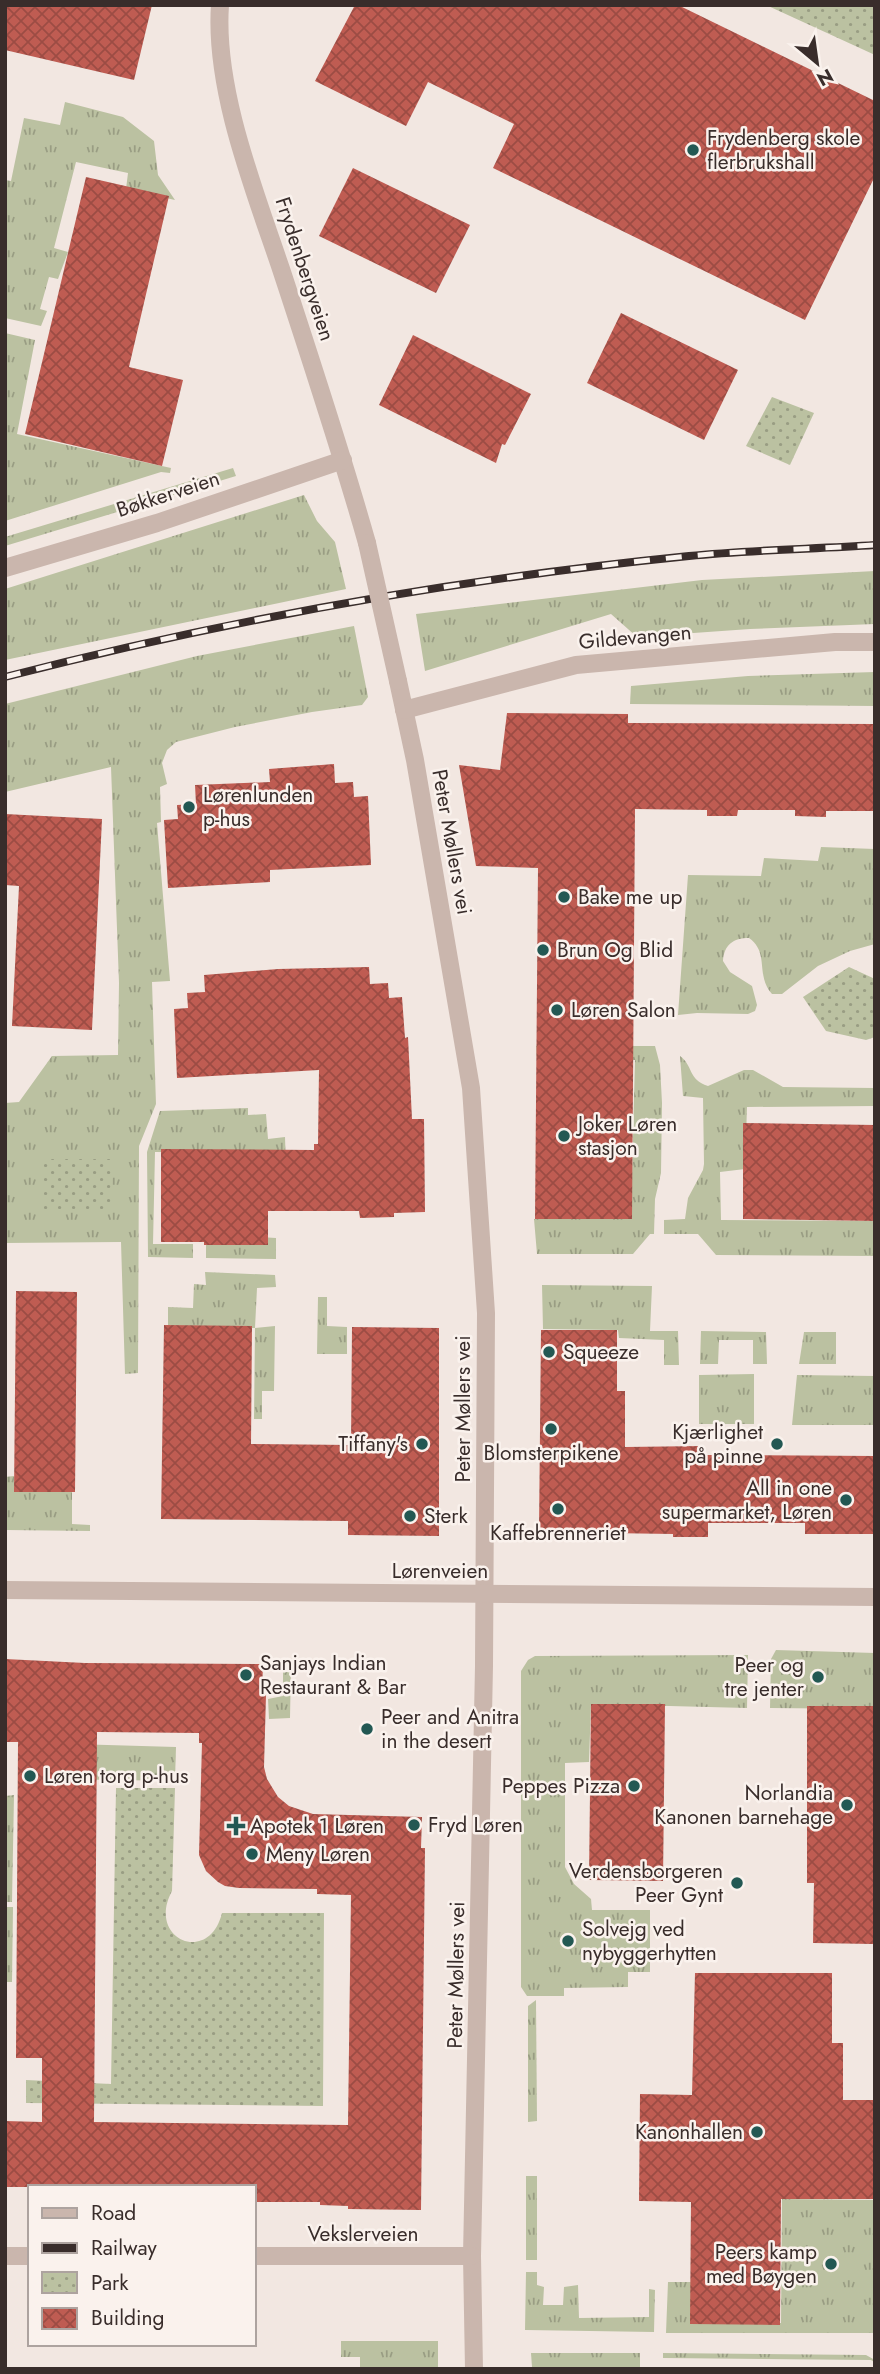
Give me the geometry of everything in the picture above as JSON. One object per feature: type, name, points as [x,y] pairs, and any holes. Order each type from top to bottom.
[{"type":"street","name":"Frydenbergveien","points":[[220,5],[218,30],[234,121],[367,543]]},
{"type":"street","name":"Bøkkerveien","points":[[5,568],[157,523],[343,460]]},
{"type":"street","name":"Peter Møllers vei","points":[[367,543],[417,774],[471,1088],[486,1313],[481,1883],[472,2256],[474,2369]]},
{"type":"street","name":"Gildevangen","points":[[404,710],[576,665],[835,642],[875,642]]},
{"type":"street","name":"Lørenveien","points":[[5,1590],[875,1597]]},
{"type":"street","points":[[5,2256],[28,2256]]},
{"type":"street","name":"Vekslerveien","points":[[256,2256],[472,2256]]},
{"type":"green space","points":[[766,5],[875,5],[875,55]]},
{"type":"green space","points":[[65,102],[123,117],[154,141],[158,175],[175,200],[126,189],[128,173],[76,162],[54,248],[68,252],[58,279],[49,277],[40,309],[47,311],[41,326],[5,318],[5,180],[11,181],[24,118],[60,125]]},
{"type":"green space","points":[[5,333],[35,340],[17,434],[171,468],[170,473],[161,472],[5,521]]},
{"type":"green space","points":[[772,397],[814,413],[790,465],[746,446]]},
{"type":"green space","points":[[233,468],[236,476],[5,546],[5,537]]},
{"type":"green space","points":[[304,495],[317,521],[335,542],[346,589],[5,660],[5,589]]},
{"type":"green space","points":[[875,571],[875,624],[637,637],[611,614],[425,671],[416,614],[702,580]]},
{"type":"green space","points":[[354,626],[368,697],[362,705],[235,727],[176,742],[167,750],[162,763],[167,784],[160,787],[161,822],[157,823],[170,981],[152,982],[156,1104],[139,1146],[138,1373],[125,1374],[121,1242],[5,1243],[5,1103],[19,1102],[52,1056],[118,1055],[119,983],[111,767],[5,792],[5,704],[197,656]]},
{"type":"green space","points":[[875,672],[875,706],[630,704],[631,686],[748,676]]},
{"type":"green space","points":[[821,847],[875,849],[875,944],[850,951],[818,966],[782,994],[772,994],[764,979],[759,950],[749,938],[738,939],[727,947],[723,961],[730,972],[752,986],[757,1005],[755,1011],[748,1014],[678,1015],[688,875],[761,876],[764,858],[818,861]]},
{"type":"green space","points":[[849,967],[875,979],[875,1037],[866,1040],[826,1031],[803,997]]},
{"type":"green space","points":[[536,1046],[655,1046],[660,1065],[662,1103],[661,1173],[655,1199],[654,1234],[650,1234],[633,1254],[537,1254],[534,1219],[631,1215],[635,1060],[537,1060]]},
{"type":"green space","points":[[680,1056],[697,1080],[708,1086],[744,1070],[753,1070],[783,1087],[875,1088],[875,1106],[747,1107],[745,1169],[720,1172],[721,1220],[875,1221],[875,1256],[716,1255],[698,1234],[664,1234],[664,1220],[685,1219],[688,1198],[704,1164],[703,1098],[683,1096]]},
{"type":"green space","points":[[248,1108],[248,1115],[266,1114],[268,1139],[285,1137],[287,1198],[275,1199],[275,1211],[260,1210],[261,1153],[155,1152],[153,1244],[193,1244],[193,1258],[148,1257],[147,1152],[160,1111]]},
{"type":"green space","points":[[43,1159],[114,1159],[110,1209],[43,1209]]},
{"type":"green space","points":[[260,1237],[276,1238],[276,1259],[206,1258],[206,1245],[259,1245]]},
{"type":"green space","points":[[205,1272],[275,1275],[276,1287],[257,1288],[255,1328],[168,1327],[168,1307],[193,1308],[194,1284],[206,1285]]},
{"type":"green space","points":[[542,1285],[652,1286],[650,1331],[678,1331],[679,1365],[664,1365],[664,1340],[619,1338],[618,1330],[543,1329]]},
{"type":"green space","points":[[318,1297],[327,1297],[327,1326],[347,1327],[347,1354],[317,1354]]},
{"type":"green space","points":[[275,1326],[274,1391],[262,1391],[262,1419],[254,1419],[255,1328]]},
{"type":"green space","points":[[701,1331],[766,1332],[767,1364],[753,1364],[753,1340],[719,1340],[718,1364],[700,1364]]},
{"type":"green space","points":[[804,1332],[836,1332],[836,1364],[799,1364]]},
{"type":"green space","points":[[754,1374],[754,1424],[699,1424],[699,1375]]},
{"type":"green space","points":[[797,1375],[875,1376],[875,1425],[792,1425]]},
{"type":"green space","points":[[14,1476],[15,1492],[72,1492],[72,1524],[90,1525],[90,1531],[5,1530],[5,1477]]},
{"type":"green space","points":[[776,1650],[875,1653],[875,1709],[770,1708],[771,1659]]},
{"type":"green space","points":[[748,1655],[747,1708],[591,1704],[589,1762],[565,1763],[565,1867],[574,1884],[591,1899],[592,1910],[650,1910],[650,1972],[628,1972],[628,1987],[564,1988],[564,1996],[527,1996],[521,1987],[521,1671],[528,1660],[535,1656]]},
{"type":"green space","points":[[291,1664],[290,1718],[269,1719],[268,1699],[283,1696],[283,1665]]},
{"type":"green space","points":[[73,1744],[176,1747],[175,1781],[56,1779]]},
{"type":"green space","points":[[116,1788],[175,1788],[172,1891],[166,1908],[167,1922],[173,1933],[182,1940],[194,1942],[205,1939],[215,1929],[222,1913],[324,1913],[323,2106],[26,2103],[26,2080],[111,2084]]},
{"type":"green space","points":[[14,1795],[12,1902],[5,1902],[5,1796]]},
{"type":"green space","points":[[5,1907],[13,1907],[12,1982],[5,1982]]},
{"type":"green space","points":[[536,2000],[537,2121],[528,2122],[528,2006]]},
{"type":"green space","points":[[526,2176],[537,2176],[537,2260],[526,2260]]},
{"type":"green space","points":[[782,2199],[875,2200],[875,2333],[666,2333],[668,2282],[693,2282],[693,2323],[781,2323]]},
{"type":"green space","points":[[526,2272],[537,2272],[537,2285],[544,2287],[543,2305],[563,2305],[564,2287],[578,2285],[579,2318],[649,2317],[649,2289],[655,2290],[654,2332],[525,2330]]},
{"type":"green space","points":[[341,2341],[438,2341],[438,2369],[360,2369],[360,2357],[341,2357]]},
{"type":"green space","points":[[531,2353],[640,2353],[640,2367],[532,2367]]},
{"type":"green space","points":[[663,2353],[866,2355],[875,2360],[875,2369],[871,2360],[663,2358]]},
{"type":"building","points":[[5,5],[152,5],[134,80],[5,50]]},
{"type":"building","points":[[355,5],[678,5],[875,101],[875,176],[805,320],[493,168],[514,124],[428,82],[406,126],[315,81]]},
{"type":"building","points":[[353,168],[470,225],[436,293],[319,236]]},
{"type":"building","points":[[86,177],[169,196],[129,367],[183,380],[162,466],[25,434]]},
{"type":"building","points":[[621,313],[738,370],[704,440],[587,383]]},
{"type":"building","points":[[413,335],[531,394],[505,445],[502,444],[496,463],[379,405]]},
{"type":"building","points":[[507,713],[628,714],[628,723],[875,724],[875,811],[826,811],[826,817],[795,816],[795,810],[738,810],[737,816],[707,816],[707,810],[635,809],[632,1219],[535,1219],[538,868],[476,866],[459,765],[500,770]]},
{"type":"building","points":[[334,764],[335,783],[353,782],[354,797],[368,796],[371,865],[270,870],[270,882],[168,888],[164,820],[178,819],[177,805],[196,804],[195,785],[270,782],[269,769]]},
{"type":"building","points":[[5,814],[102,819],[92,1030],[12,1026],[19,886],[5,885]]},
{"type":"building","points":[[369,967],[370,984],[388,983],[389,998],[402,997],[405,1038],[408,1037],[412,1119],[424,1119],[425,1212],[394,1213],[394,1217],[360,1218],[359,1211],[268,1211],[268,1245],[161,1242],[161,1149],[314,1150],[314,1144],[318,1144],[319,1070],[177,1078],[174,1009],[188,1008],[187,993],[205,992],[204,975],[278,969]]},
{"type":"building","points":[[743,1123],[875,1125],[875,1221],[743,1219]]},
{"type":"building","points":[[16,1291],[77,1292],[75,1492],[14,1492]]},
{"type":"building","points":[[164,1325],[252,1326],[251,1444],[351,1445],[352,1327],[439,1328],[439,1536],[348,1535],[348,1521],[161,1519]]},
{"type":"building","points":[[541,1330],[617,1330],[617,1391],[625,1391],[625,1447],[703,1446],[703,1455],[875,1456],[875,1534],[805,1534],[805,1523],[708,1523],[708,1537],[539,1532]]},
{"type":"building","points":[[5,1659],[85,1663],[263,1664],[262,1694],[266,1695],[264,1767],[267,1779],[278,1797],[289,1806],[313,1814],[422,1817],[421,1848],[425,1848],[421,2210],[348,2209],[348,2206],[320,2205],[320,2202],[256,2202],[256,2185],[5,2187],[5,2121],[42,2122],[42,2058],[16,2058],[18,1742],[5,1742]],"holes":[[[97,1732],[199,1733],[199,1743],[202,1743],[199,1855],[206,1871],[225,1886],[317,1889],[317,1894],[351,1895],[348,2125],[94,2122]]]},
{"type":"building","points":[[591,1704],[665,1704],[663,1881],[589,1880]]},
{"type":"building","points":[[807,1706],[875,1706],[873,1944],[813,1943],[814,1883],[807,1883]]},
{"type":"building","name":"Kanonhallen","points":[[695,1973],[832,1973],[832,2043],[843,2043],[843,2100],[875,2100],[875,2199],[781,2199],[780,2325],[690,2324],[691,2202],[639,2201],[640,2094],[692,2095]]},
{"type":"railway","points":[[5,677],[259,619],[430,589],[689,556],[875,545]]},
{"type":"place","name":"Frydenberg skole flerbrukshall","points":[[693,150]]},
{"type":"place","name":"Lørenlunden p-hus","points":[[189,807]]},
{"type":"place","name":"Bake me up","points":[[564,897]]},
{"type":"place","name":"Brun Og Blid","points":[[543,950]]},
{"type":"place","name":"Løren Salon","points":[[557,1010]]},
{"type":"place","name":"Joker Løren stasjon","points":[[564,1136]]},
{"type":"place","name":"Squeeze","points":[[549,1352]]},
{"type":"place","name":"Blomsterpikene","points":[[551,1429]]},
{"type":"place","name":"Tiffany's","points":[[422,1444]]},
{"type":"place","name":"Kjærlighet på pinne","points":[[777,1444]]},
{"type":"place","name":"All in one supermarket, Løren","points":[[846,1500]]},
{"type":"place","name":"Kaffebrenneriet","points":[[558,1509]]},
{"type":"place","name":"Sterk","points":[[410,1516]]},
{"type":"place","name":"Sanjays Indian Restaurant & Bar","points":[[246,1675]]},
{"type":"place","name":"Peer og tre jenter","points":[[818,1677]]},
{"type":"place","name":"Peer and Anitra in the desert","points":[[367,1729]]},
{"type":"place","name":"Løren torg p-hus","points":[[30,1776]]},
{"type":"place","name":"Peppes Pizza","points":[[634,1786]]},
{"type":"place","name":"Norlandia Kanonen barnehage","points":[[847,1805]]},
{"type":"place","name":"Fryd Løren","points":[[414,1825]]},
{"type":"place","name":"Apotek 1 Løren","points":[[236,1826]]},
{"type":"place","name":"Meny Løren","points":[[252,1854]]},
{"type":"place","name":"Verdensborgeren Peer Gynt","points":[[737,1883]]},
{"type":"place","name":"Solvejg ved nybyggerhytten","points":[[568,1941]]},
{"type":"place","name":"Kanonhallen","points":[[757,2132]]},
{"type":"place","name":"Peers kamp med Bøygen","points":[[831,2264]]}]
